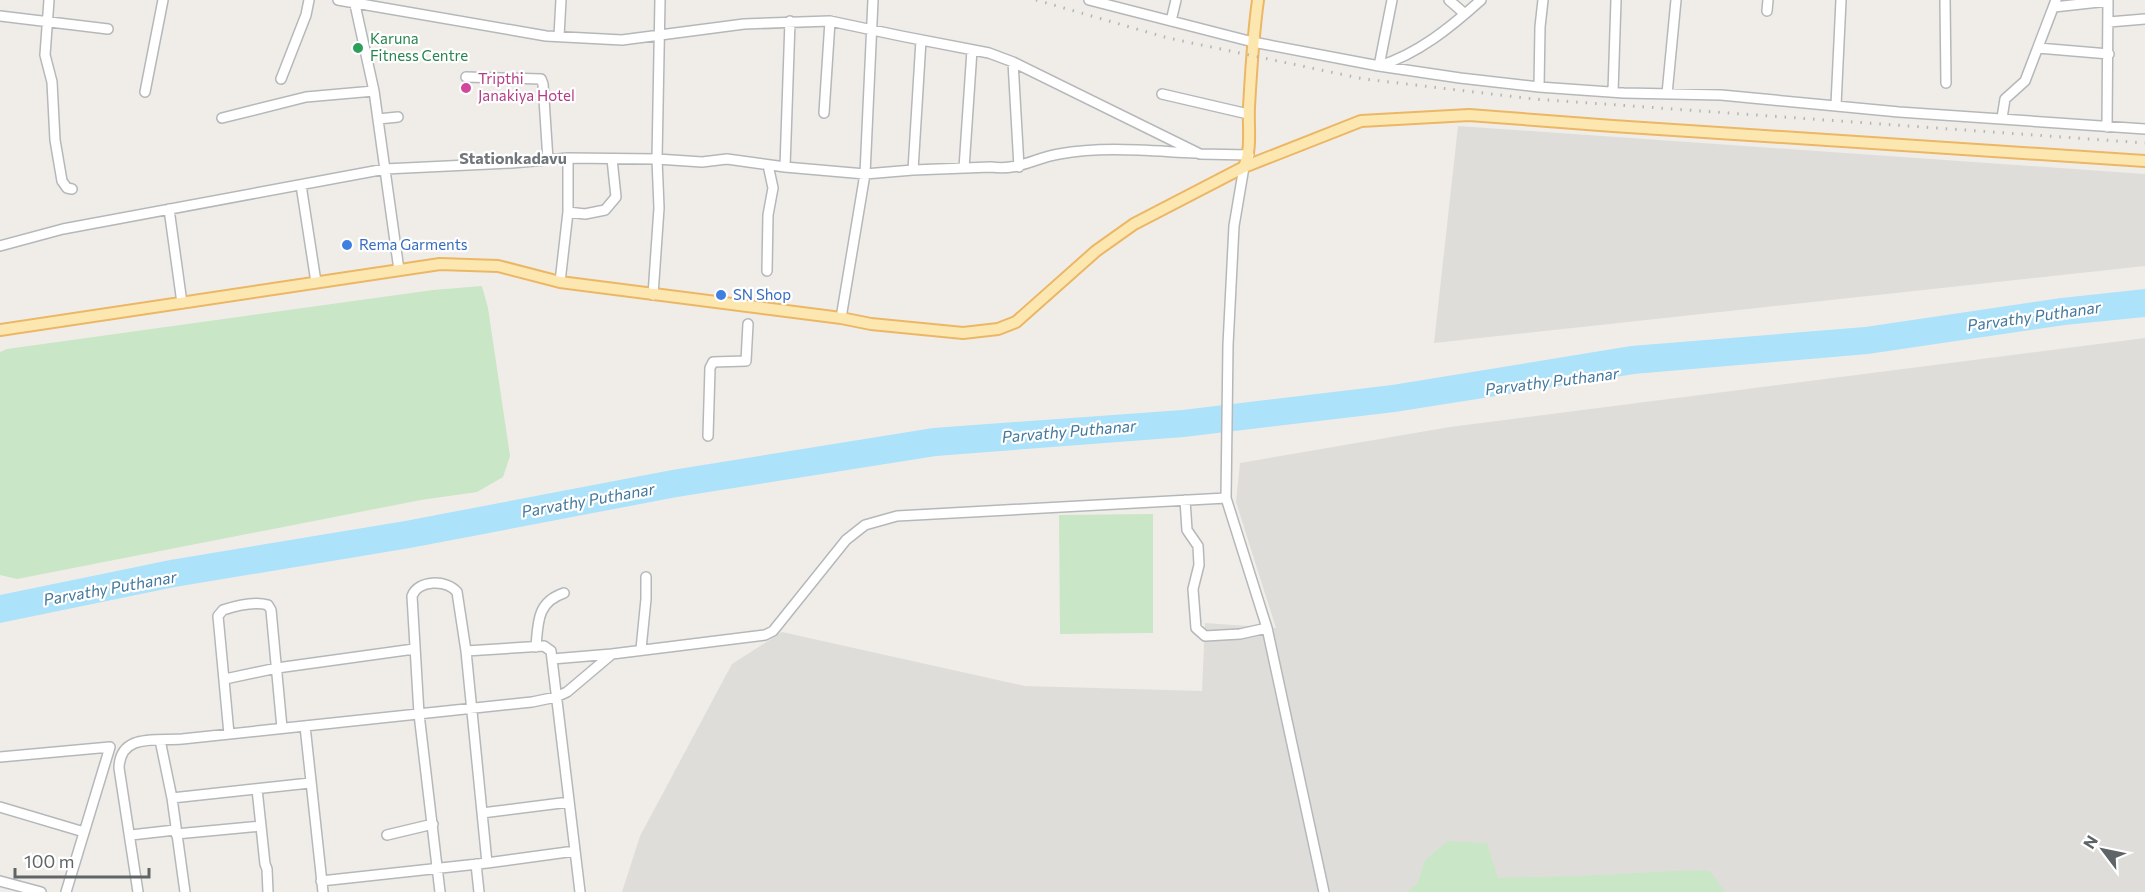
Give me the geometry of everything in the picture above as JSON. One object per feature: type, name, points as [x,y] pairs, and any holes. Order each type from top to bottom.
[{"type":"main road","points":[[1244,167],[1249,155],[1248,114],[1258,0]]},
{"type":"main road","points":[[0,330],[440,264],[498,266],[560,282],[653,295],[713,300],[871,324],[963,333],[998,329],[1016,322],[1096,251],[1134,224],[1244,167],[1361,121],[1469,115],[2145,161]]},
{"type":"street","points":[[49,0],[45,56],[52,82],[55,140],[62,181],[67,188],[72,189]]},
{"type":"street","points":[[146,92],[163,0]]},
{"type":"street","points":[[280,79],[306,15],[309,0]]},
{"type":"street","points":[[338,0],[559,36],[622,39],[744,24],[830,21],[989,52],[1200,154]]},
{"type":"street","points":[[559,36],[561,0]]},
{"type":"street","points":[[653,295],[659,208],[657,159],[660,0]]},
{"type":"street","points":[[841,318],[865,174],[873,0]]},
{"type":"street","points":[[1089,0],[1253,42],[1379,66],[1460,78],[1539,87],[1721,95],[1899,112],[2145,129]]},
{"type":"street","points":[[1171,21],[1176,0]]},
{"type":"street","points":[[1379,66],[1392,0]]},
{"type":"street","points":[[1449,0],[1465,14]]},
{"type":"street","points":[[1379,66],[1393,62],[1445,31],[1481,0]]},
{"type":"street","points":[[1539,87],[1540,27],[1544,0]]},
{"type":"street","points":[[1613,92],[1616,0]]},
{"type":"street","points":[[1667,94],[1676,0]]},
{"type":"street","points":[[1767,11],[1768,0]]},
{"type":"street","points":[[1836,105],[1841,0]]},
{"type":"street","points":[[1945,0],[1946,83]]},
{"type":"street","points":[[2002,118],[2005,99],[2012,91],[2022,86],[2055,4],[2108,0],[2108,127]]},
{"type":"street","points":[[354,2],[374,91],[399,270]]},
{"type":"street","points":[[0,16],[108,29]]},
{"type":"street","points":[[2109,22],[2145,19]]},
{"type":"street","points":[[785,167],[790,21]]},
{"type":"street","points":[[824,113],[830,21]]},
{"type":"street","points":[[913,170],[921,40]]},
{"type":"street","points":[[2038,48],[2109,54]]},
{"type":"street","points":[[964,168],[972,50]]},
{"type":"street","points":[[1013,62],[1019,167]]},
{"type":"street","points":[[466,77],[541,80],[548,160]]},
{"type":"street","points":[[222,118],[306,97],[374,91]]},
{"type":"street","points":[[1162,94],[1248,114]]},
{"type":"street","points":[[378,119],[398,117]]},
{"type":"street","points":[[0,246],[63,229],[385,169],[568,158],[702,162],[727,159],[865,174],[913,170],[1019,167],[1058,154],[1127,149],[1249,155]]},
{"type":"street","points":[[560,282],[568,212],[568,158]]},
{"type":"street","points":[[568,212],[585,214],[605,210],[616,197],[612,159]]},
{"type":"street","points":[[767,271],[768,215],[773,188],[768,165]]},
{"type":"street","points":[[1244,167],[1234,226],[1228,345],[1226,498],[1267,628],[1324,892]]},
{"type":"street","points":[[301,185],[316,282]]},
{"type":"street","points":[[169,209],[182,303]]},
{"type":"street","points":[[708,436],[710,368],[713,362],[746,361],[748,324]]},
{"type":"street","points":[[552,659],[765,635],[773,631],[846,540],[865,525],[897,516],[1226,498]]},
{"type":"street","points":[[1185,500],[1187,530],[1198,546],[1199,565],[1193,590],[1196,628],[1205,636],[1240,634],[1267,628]]},
{"type":"street","points":[[641,649],[646,577]]},
{"type":"street","points":[[440,892],[419,714],[414,649],[412,596],[416,588],[426,584],[442,584],[452,587],[457,592],[466,651],[487,863]]},
{"type":"street","points":[[536,647],[539,615],[554,596],[564,593]]},
{"type":"street","points":[[230,734],[219,616],[223,610],[228,608],[262,603],[268,605],[271,610],[282,728]]},
{"type":"street","points":[[466,651],[548,648],[552,659],[580,892]]},
{"type":"street","points":[[225,678],[278,668],[414,649]]},
{"type":"street","points":[[138,892],[119,768],[124,746],[138,741],[230,734],[532,702],[567,692],[612,654]]},
{"type":"street","points":[[305,726],[322,892]]},
{"type":"street","points":[[160,740],[172,798],[185,892]]},
{"type":"street","points":[[0,757],[110,747],[66,892]]},
{"type":"street","points":[[172,798],[310,783]]},
{"type":"street","points":[[257,789],[268,892]]},
{"type":"street","points":[[482,813],[569,802]]},
{"type":"street","points":[[0,807],[84,832]]},
{"type":"street","points":[[387,835],[433,824]]},
{"type":"street","points":[[131,835],[261,826]]},
{"type":"street","points":[[321,881],[575,851]]},
{"type":"street","points":[[476,864],[479,892]]},
{"type":"street","points":[[0,881],[41,892]]},
{"type":"shaded area","points":[[1458,126],[2145,174],[2145,266],[1434,343]]},
{"type":"shaded area","points":[[2145,338],[2145,892],[622,892],[640,836],[732,664],[782,632],[1025,686],[1202,691],[1205,623],[1276,628],[1236,502],[1240,463],[1450,427]]},
{"type":"green space","points":[[482,286],[488,308],[510,456],[503,477],[477,492],[421,500],[17,579],[0,575],[0,352],[7,349],[433,290]]},
{"type":"green space","points":[[1153,514],[1153,633],[1060,634],[1059,515]]},
{"type":"green space","points":[[1448,841],[1487,843],[1498,878],[1696,870],[1710,871],[1725,892],[1407,892],[1417,884],[1425,860]]},
{"type":"water","name":"Parvathy Puthanar","points":[[2145,289],[2145,317],[2065,325],[1868,354],[1634,374],[1395,412],[1184,437],[936,456],[677,497],[410,548],[175,587],[0,623],[0,595],[170,560],[405,521],[672,470],[933,428],[1182,410],[1392,385],[1631,346],[1865,327],[2061,298]]},
{"type":"railway","points":[[1036,0],[1168,38],[1364,79],[1534,99],[2145,143]]},
{"type":"place","name":"Karuna Fitness Centre","points":[[358,48]]},
{"type":"place","name":"Tripthi Janakiya Hotel","points":[[466,88]]},
{"type":"place","name":"Rema Garments","points":[[347,245]]},
{"type":"place","name":"SN Shop","points":[[721,295]]},
{"type":"district","name":"Stationkadavu","points":[[513,158]]}]
